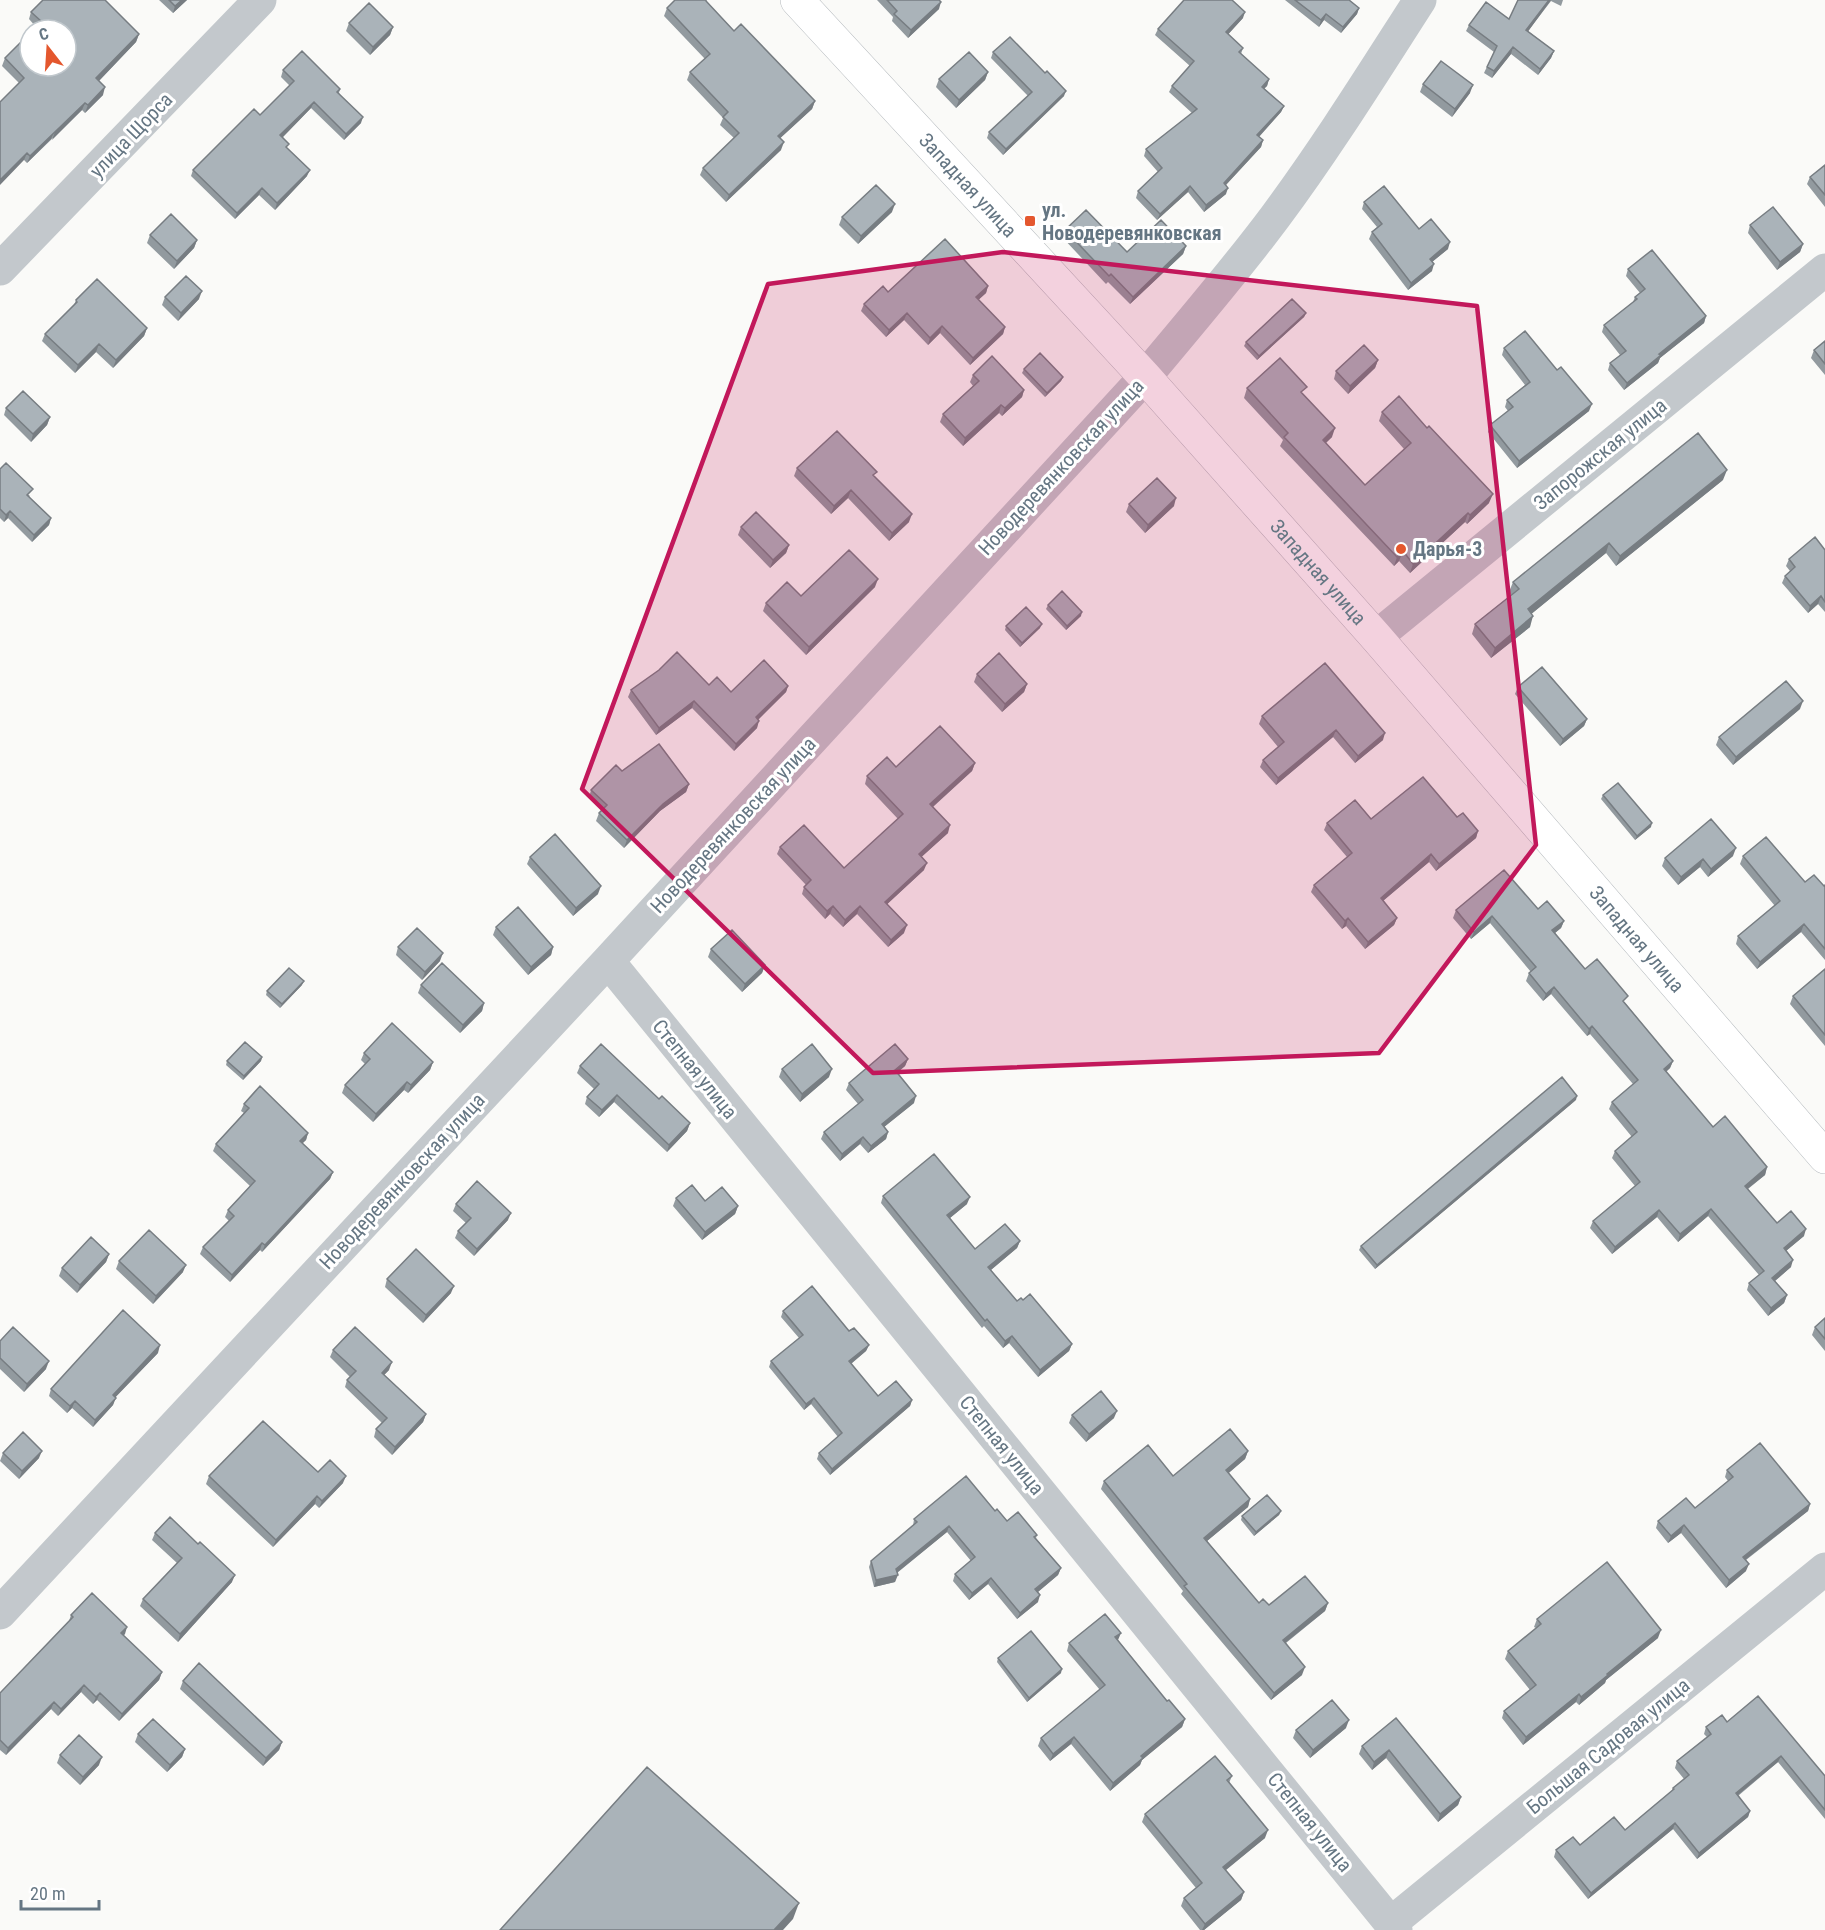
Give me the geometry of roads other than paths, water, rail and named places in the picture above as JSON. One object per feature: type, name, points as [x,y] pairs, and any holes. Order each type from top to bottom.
[{"type":"main road","name":"Западная улица","points":[[797,0],[1145,377],[1376,637],[1825,1157]]},
{"type":"street","name":"улица Щорса","points":[[0,269],[260,0]]},
{"type":"street","name":"Новодеревянковская улица","points":[[0,1613],[608,961],[1145,377],[1275,216],[1343,120],[1420,0]]},
{"type":"street","name":"Запорожская улица","points":[[1376,637],[1825,270]]},
{"type":"street","name":"Степная улица","points":[[608,961],[1394,1926]]},
{"type":"street","name":"Большая Садовая улица","points":[[1394,1926],[1825,1569]]},
{"type":"place","name":"ул. Новодеревянковская","points":[[1030,221]]},
{"type":"place","name":"Дарья-3","points":[[1401,549]]}]
